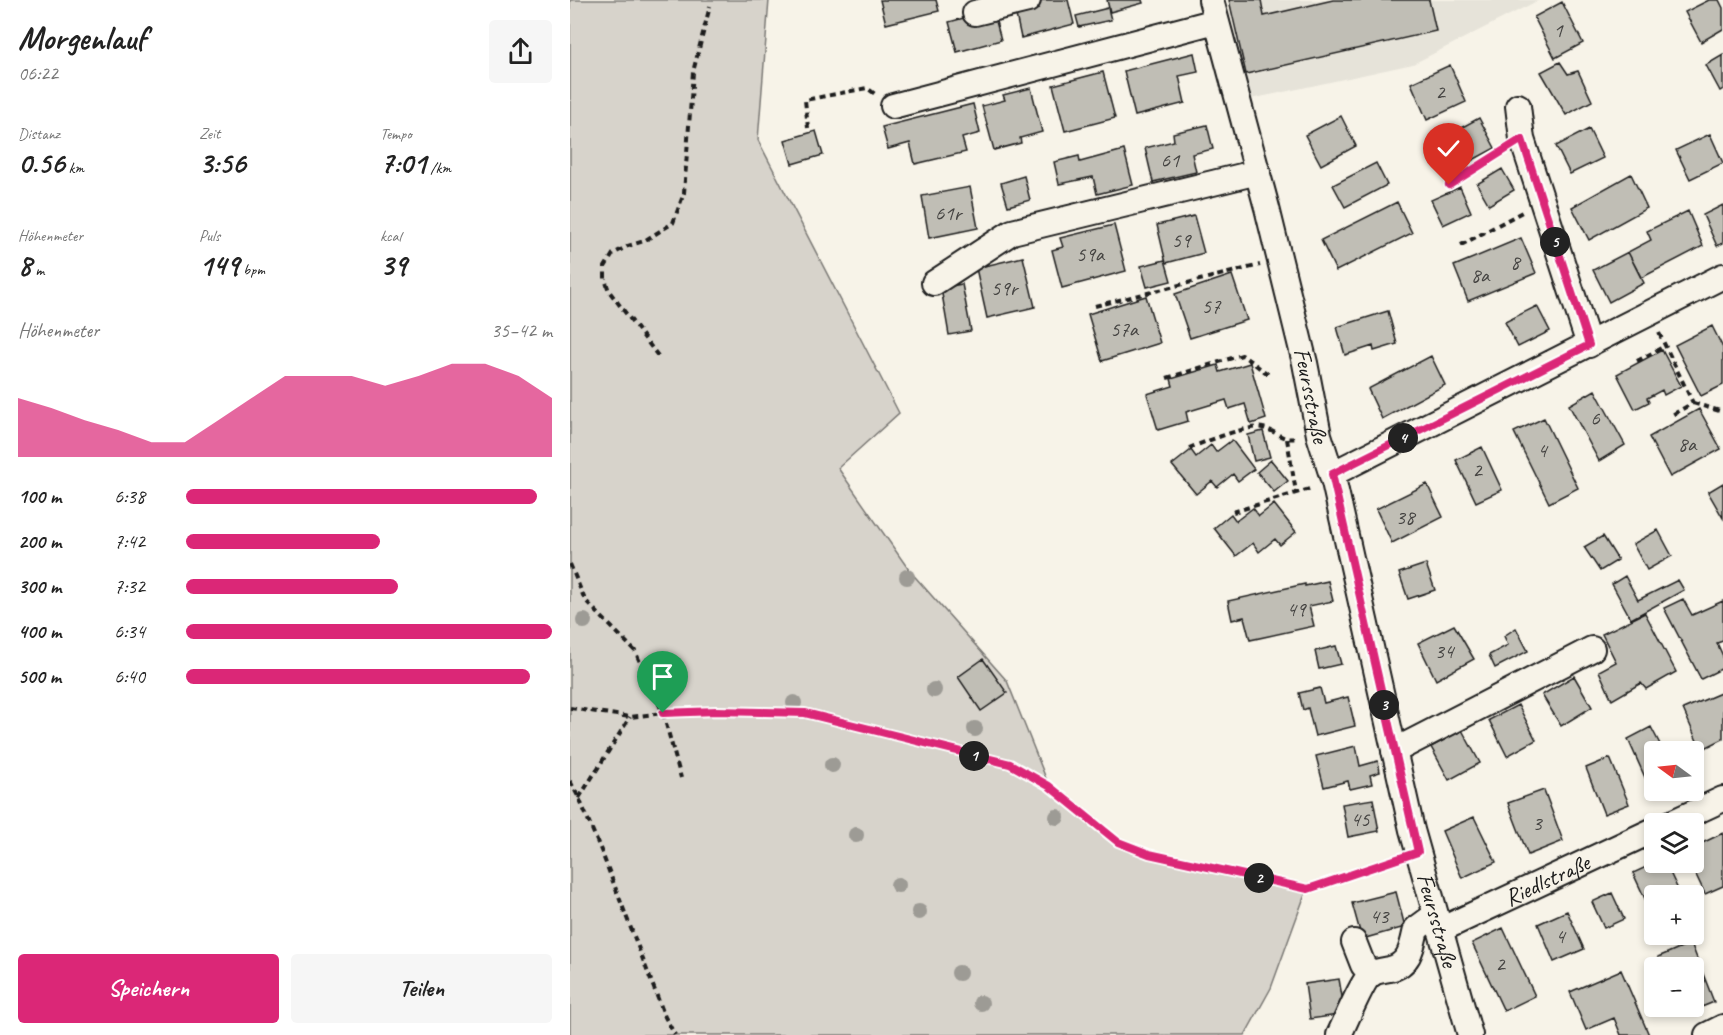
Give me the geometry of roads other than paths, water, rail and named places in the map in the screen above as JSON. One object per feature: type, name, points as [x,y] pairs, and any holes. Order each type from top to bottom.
[{"type":"street","points":[[975,13],[1028,0]]},
{"type":"street","points":[[893,106],[1213,10]]},
{"type":"street","name":"Feursstraße","points":[[1213,10],[1280,260],[1305,363],[1319,435],[1333,478],[1418,852],[1470,1035]]},
{"type":"street","points":[[1518,106],[1522,139],[1589,345]]},
{"type":"street","points":[[934,283],[1012,232],[1258,172]]},
{"type":"street","points":[[1333,478],[1723,276]]},
{"type":"street","points":[[1394,751],[1592,649]]},
{"type":"street","points":[[1692,813],[1723,798]]},
{"type":"street","name":"Riedlstraße","points":[[1372,974],[1398,967],[1405,961],[1411,954],[1416,929],[1644,834]]},
{"type":"street","points":[[1339,1035],[1364,983],[1372,974],[1363,964],[1354,942]]},
{"type":"street","points":[[1707,1035],[1723,1028]]}]
